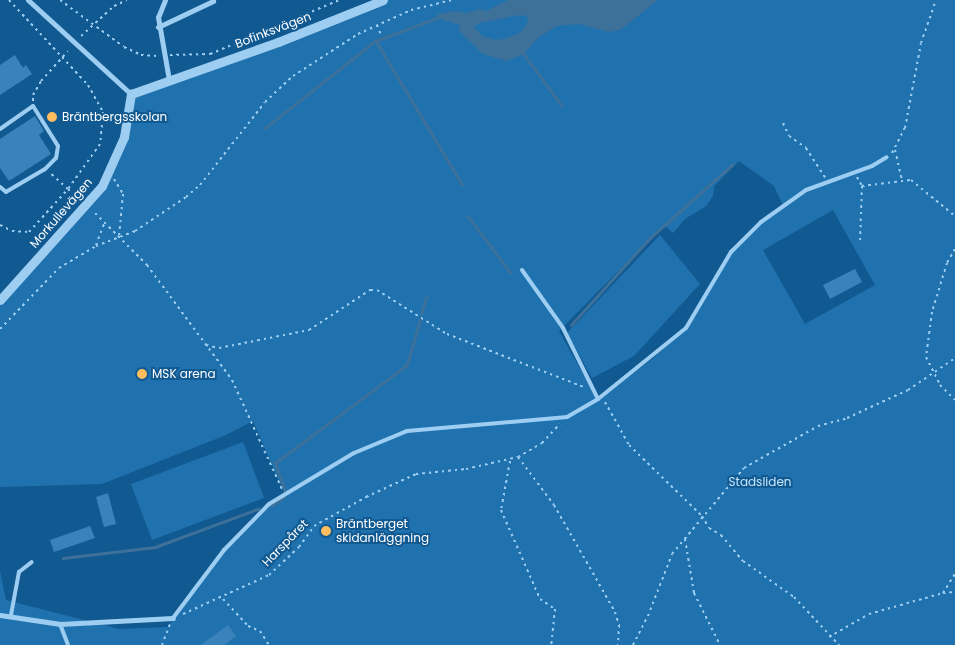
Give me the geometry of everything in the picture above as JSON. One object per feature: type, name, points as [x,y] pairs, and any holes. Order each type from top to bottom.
[{"type":"street","points":[[28,0],[131,94]]},
{"type":"street","points":[[165,0],[158,17],[158,26],[169,80]]},
{"type":"street","name":"Bofinksvägen","points":[[131,94],[278,42],[383,0]]},
{"type":"street","points":[[158,26],[213,1]]},
{"type":"street","name":"Morkullevägen","points":[[0,300],[90,201],[109,174],[124,137],[131,94]]},
{"type":"street","points":[[0,615],[12,615],[60,624],[173,618]]},
{"type":"lane","points":[[0,129],[33,106],[58,146],[56,158],[44,169],[6,192],[0,187]]},
{"type":"lane","points":[[173,618],[224,550],[284,494],[354,453],[407,431],[566,417],[598,399],[686,328],[741,239],[793,198],[827,180],[855,173],[887,157]]},
{"type":"lane","points":[[522,270],[563,328],[598,399]]},
{"type":"lane","points":[[12,615],[19,572],[32,562]]},
{"type":"lane","points":[[60,624],[68,645]]},
{"type":"path","points":[[0,225],[12,231],[29,232],[92,159],[100,144],[105,121],[98,101],[88,85],[9,0]]},
{"type":"path","points":[[60,0],[91,25],[136,53],[164,56],[210,54],[339,0]]},
{"type":"path","points":[[81,36],[91,25],[127,0]]},
{"type":"path","points":[[0,329],[59,268],[96,246],[135,231],[171,209],[200,185],[265,102],[293,76],[328,51],[376,25],[411,10],[452,0]]},
{"type":"path","points":[[887,157],[895,150],[905,128],[921,43],[936,0]]},
{"type":"path","points":[[376,25],[382,35]]},
{"type":"path","points":[[238,45],[242,42]]},
{"type":"path","points":[[33,106],[32,95],[68,51]]},
{"type":"path","points":[[783,123],[789,136],[806,148],[827,180]]},
{"type":"path","points":[[895,150],[902,180]]},
{"type":"path","points":[[44,169],[73,194]]},
{"type":"path","points":[[855,173],[862,186],[860,244]]},
{"type":"path","points":[[109,174],[123,194],[119,236]]},
{"type":"path","points":[[862,186],[911,180],[955,216]]},
{"type":"path","points":[[95,213],[147,265],[232,380],[245,404],[284,494]]},
{"type":"path","points":[[96,246],[105,222]]},
{"type":"path","points":[[955,249],[947,263],[932,312],[926,357],[936,372],[940,385],[955,400]]},
{"type":"path","points":[[206,345],[219,348],[309,330],[370,290],[377,290],[447,334],[589,389],[598,399]]},
{"type":"path","points":[[633,645],[648,616],[672,554],[744,468],[818,426],[847,418],[908,390],[955,358]]},
{"type":"path","points":[[602,396],[629,445],[702,516],[709,528],[721,535],[743,561],[798,601],[828,637],[839,645]]},
{"type":"path","name":"Harspåret","points":[[173,618],[223,599],[269,575],[299,547],[314,526],[366,497],[416,474],[466,469],[518,457],[542,443],[566,417]]},
{"type":"path","points":[[518,457],[554,505],[615,612],[620,625],[618,645]]},
{"type":"path","points":[[510,460],[501,510],[540,599],[555,609],[551,645]]},
{"type":"path","points":[[685,538],[694,593],[720,645]]},
{"type":"path","points":[[942,593],[955,574]]},
{"type":"path","points":[[828,637],[869,614],[942,593],[955,592]]},
{"type":"path","points":[[223,599],[248,626],[260,631],[269,645]]},
{"type":"path","points":[[162,645],[173,618]]},
{"type":"green space","name":"Stadsliden","points":[[383,0],[955,0],[955,645],[0,645],[0,571],[6,600],[119,629],[168,627],[193,587],[224,550],[284,493],[253,421],[226,435],[102,484],[0,487],[0,300],[90,201],[115,164],[131,94]],"holes":[[[739,161],[774,186],[783,205],[741,239],[686,328],[651,360],[597,399],[559,331],[664,225],[673,233],[685,219],[706,206],[713,196],[714,186]],[[833,210],[875,285],[805,324],[763,250]]]},
{"type":"green space","points":[[660,235],[700,284],[634,356],[592,378],[567,333]]},
{"type":"green space","points":[[243,442],[264,498],[152,540],[131,484]]},
{"type":"shaded area","points":[[508,0],[658,0],[620,30],[609,32],[579,24],[557,26],[539,37],[524,54],[507,61],[483,54],[459,31],[460,25],[437,18],[438,14],[455,11],[466,13],[480,9],[486,11]],"holes":[[[520,15],[526,16],[529,21],[521,32],[508,38],[496,40],[482,36],[474,27],[479,23]]]},
{"type":"building","points":[[15,55],[23,68],[26,65],[32,74],[0,95],[0,65]]},
{"type":"building","points":[[35,116],[44,131],[39,135],[51,154],[9,181],[0,168],[0,139]]},
{"type":"building","points":[[855,269],[862,282],[830,299],[823,285]]},
{"type":"building","points":[[108,493],[116,524],[104,527],[96,497]]},
{"type":"building","points":[[90,526],[95,538],[54,552],[50,540]]},
{"type":"building","points":[[228,625],[236,636],[224,645],[201,645]]},
{"type":"waterway","points":[[265,128],[375,41],[437,18]]},
{"type":"waterway","points":[[376,41],[463,185]]},
{"type":"waterway","points":[[524,54],[562,106]]},
{"type":"waterway","points":[[571,325],[650,238],[732,165]]},
{"type":"waterway","points":[[468,216],[511,273]]},
{"type":"waterway","points":[[421,314],[426,298]]},
{"type":"waterway","points":[[285,491],[275,463],[407,365],[420,320]]},
{"type":"waterway","points":[[271,506],[284,497]]},
{"type":"waterway","points":[[63,558],[155,547],[258,509]]},
{"type":"place","name":"Bräntbergsskolan","points":[[52,117]]},
{"type":"place","name":"MSK arena","points":[[142,374]]},
{"type":"place","name":"Bräntberget skidanläggning","points":[[326,531]]}]
